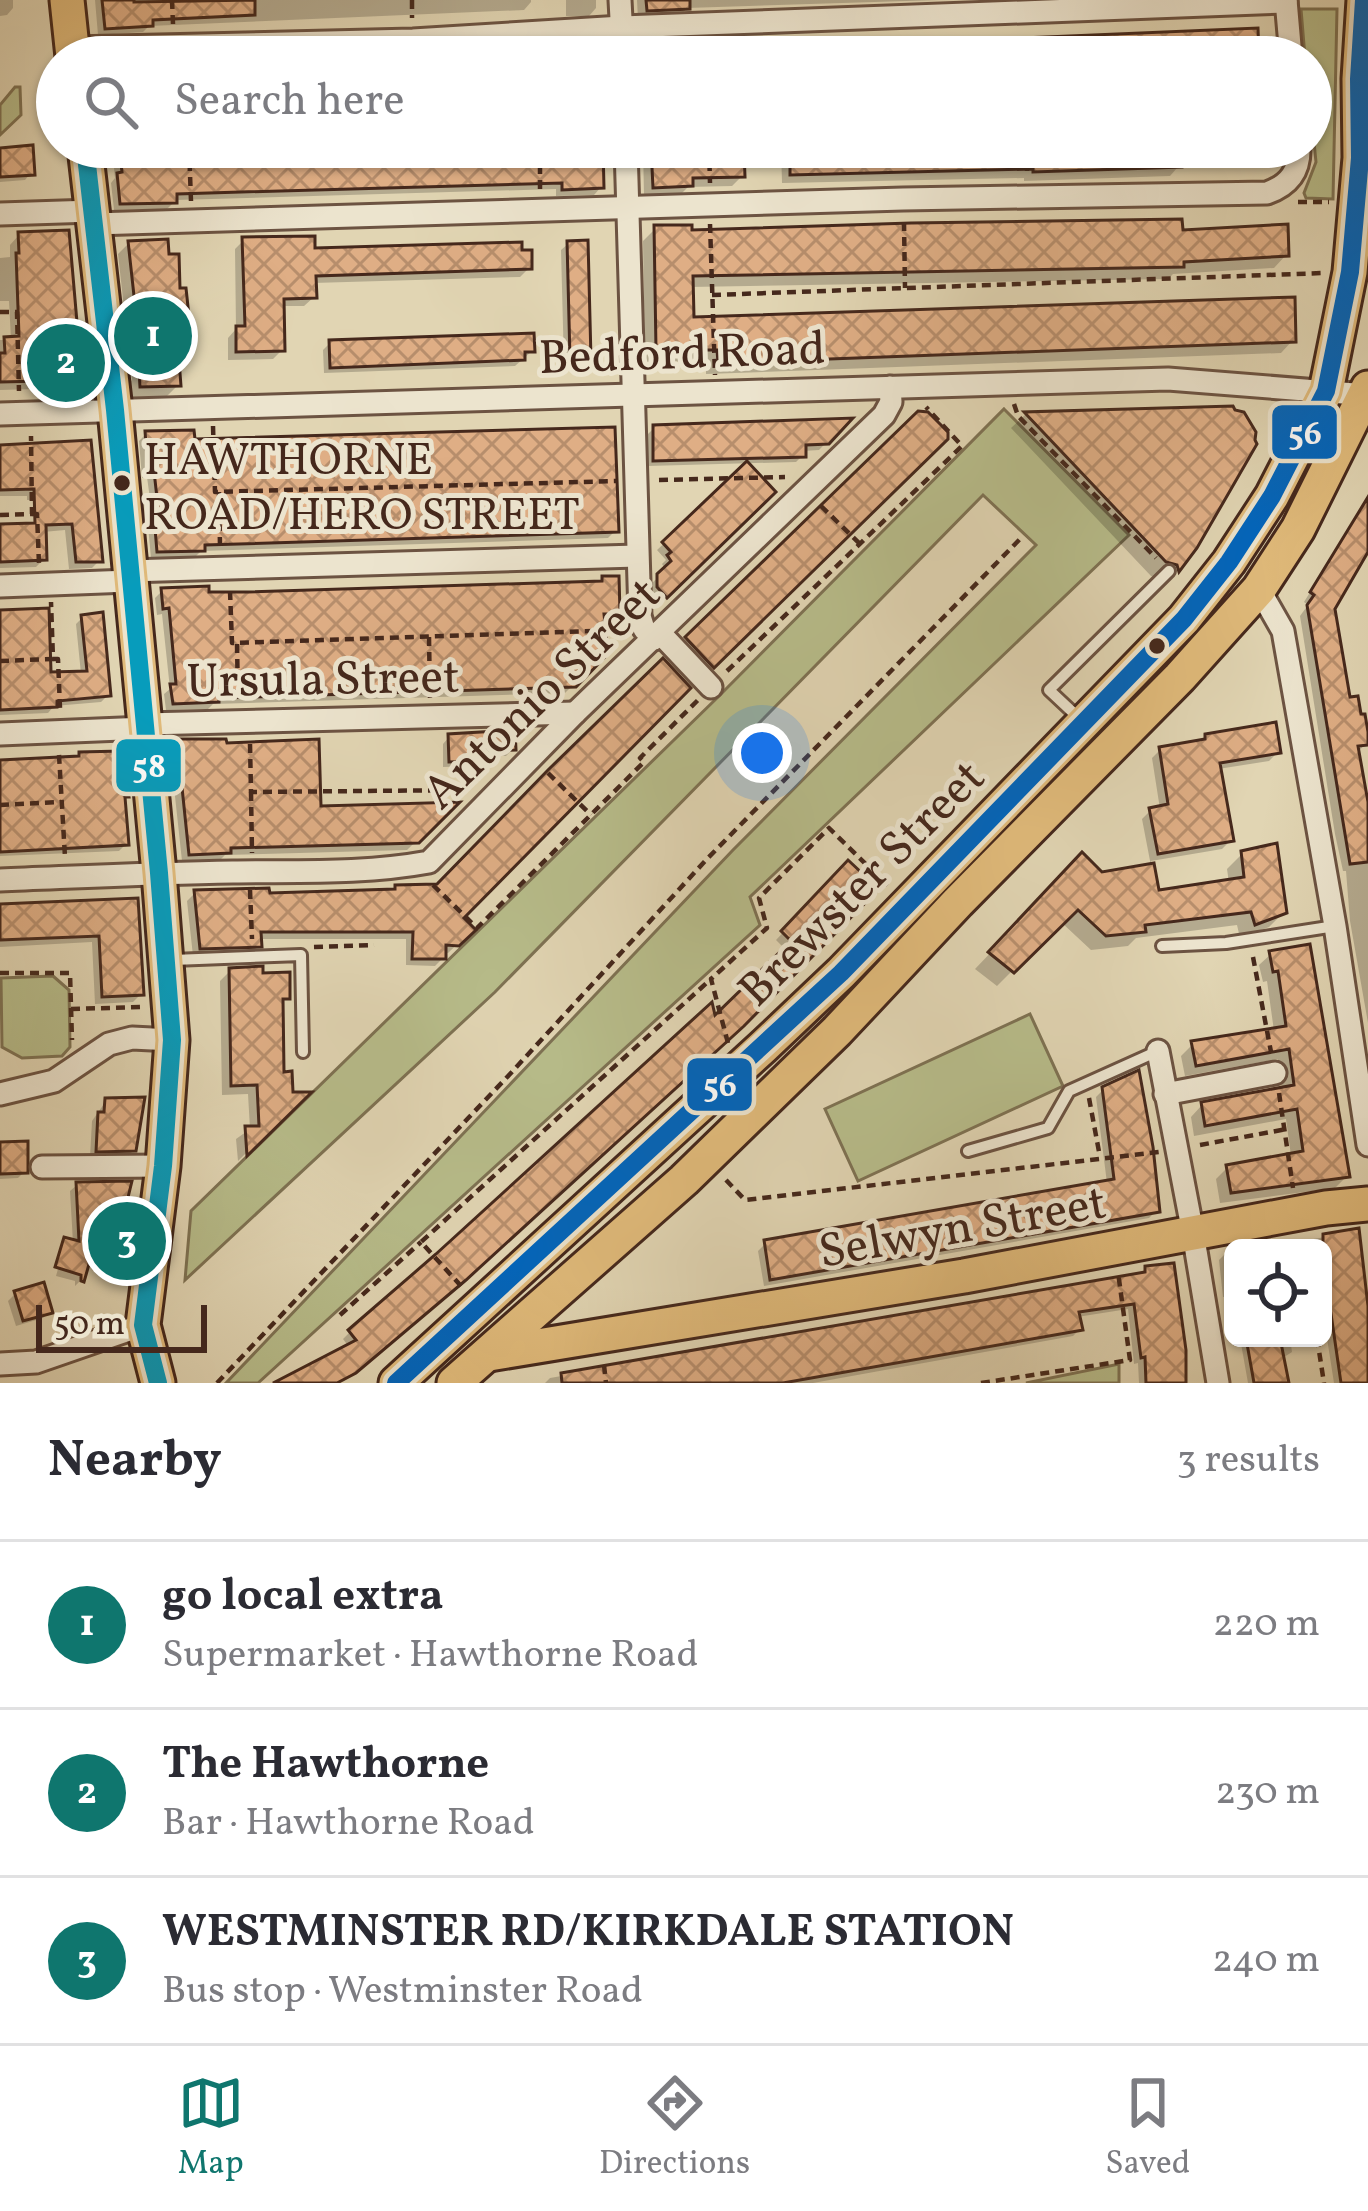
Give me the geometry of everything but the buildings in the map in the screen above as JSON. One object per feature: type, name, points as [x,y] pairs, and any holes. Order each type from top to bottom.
[{"type":"main road","points":[[67,0],[71,36]]},
{"type":"main road","name":"Brewster Street","points":[[396,1383],[736,1072],[907,904],[1184,619],[1228,562],[1272,496],[1326,392],[1350,272],[1360,158],[1364,0]]},
{"type":"main road","points":[[87,168],[146,726],[170,1023],[172,1062],[163,1166],[143,1325],[158,1383]]},
{"type":"main road","name":"Brewster Street","points":[[454,1383],[706,1158],[1180,677],[1259,589],[1298,529],[1367,392]]},
{"type":"main road","name":"Selwyn Street","points":[[487,1354],[1368,1204]]},
{"type":"main road","points":[[555,1293],[550,1318],[572,1338]]},
{"type":"street","points":[[620,0],[622,36]]},
{"type":"street","points":[[477,36],[1286,1],[1289,36]]},
{"type":"street","points":[[626,168],[640,616],[711,687]]},
{"type":"street","points":[[0,214],[192,220],[1274,190],[1298,168]]},
{"type":"street","name":"Bedford Road","points":[[17,413],[1168,379],[1367,392]]},
{"type":"street","name":"Antonio Street","points":[[0,880],[378,869],[429,862],[653,634],[884,415],[891,402],[890,387]]},
{"type":"street","points":[[0,586],[225,568],[637,556]]},
{"type":"street","points":[[1259,589],[1282,631],[1368,1145]]},
{"type":"street","name":"Ursula Street","points":[[0,734],[244,721],[575,713]]},
{"type":"street","points":[[0,1094],[54,1081],[109,1044],[170,1023]]},
{"type":"street","points":[[1158,1051],[1218,1383]]},
{"type":"street","points":[[1165,1094],[1275,1073]]},
{"type":"street","points":[[42,1168],[163,1166]]},
{"type":"street","points":[[0,1364],[36,1362],[143,1325]]},
{"type":"lane","points":[[1084,723],[1049,690],[1169,571]]},
{"type":"lane","points":[[1162,946],[1226,943],[1335,926]]},
{"type":"lane","points":[[166,961],[301,955],[302,1052]]},
{"type":"lane","points":[[968,1151],[1048,1128],[1069,1091],[1158,1051]]},
{"type":"lane","points":[[490,1297],[526,1318]]},
{"type":"path","points":[[190,168],[192,220]]},
{"type":"path","points":[[539,210],[540,168]]},
{"type":"path","points":[[709,168],[715,392]]},
{"type":"path","points":[[1027,168],[1028,196]]},
{"type":"path","points":[[1274,190],[1297,202],[1355,202]]},
{"type":"path","points":[[904,199],[905,289]]},
{"type":"path","points":[[712,295],[1350,272]]},
{"type":"path","points":[[0,312],[17,312],[17,413],[32,514]]},
{"type":"path","points":[[1007,383],[1018,416],[1169,571]]},
{"type":"path","points":[[213,407],[215,492],[790,477],[860,544]]},
{"type":"path","points":[[219,492],[232,644],[653,634]]},
{"type":"path","points":[[0,515],[37,514],[53,659]]},
{"type":"path","points":[[217,1383],[706,860],[1023,536]]},
{"type":"path","points":[[429,638],[430,717]]},
{"type":"path","points":[[237,644],[251,792],[252,949]]},
{"type":"path","points":[[0,661],[58,659],[66,877]]},
{"type":"path","points":[[531,757],[591,814]]},
{"type":"path","points":[[251,792],[471,789],[485,802]]},
{"type":"path","points":[[0,805],[61,802]]},
{"type":"path","points":[[340,1315],[767,928],[759,898],[829,828],[907,904]]},
{"type":"path","points":[[313,947],[374,945]]},
{"type":"path","points":[[0,973],[70,973],[73,1069]]},
{"type":"path","points":[[711,980],[736,1072]]},
{"type":"path","points":[[71,1009],[170,1023]]},
{"type":"path","points":[[1090,1098],[1100,1158]]},
{"type":"path","points":[[706,1158],[745,1200],[1176,1150],[1287,1130]]},
{"type":"path","points":[[421,1243],[490,1297]]},
{"type":"path","points":[[981,1383],[1130,1360],[1114,1248]]},
{"type":"path","points":[[1318,1347],[1324,1383]]},
{"type":"green space","points":[[1301,9],[1337,9],[1333,199],[1306,198],[1304,193],[1314,168],[1332,168],[1332,36],[1303,36]]},
{"type":"green space","points":[[20,87],[21,115],[0,135],[0,105]]},
{"type":"green space","points":[[1004,409],[1129,535],[750,897],[760,925],[258,1383],[226,1383],[733,850],[1036,545],[983,495],[495,992],[185,1280],[191,1211],[718,697]]},
{"type":"green space","points":[[53,976],[69,990],[70,1047],[62,1056],[22,1058],[2,1047],[1,978]]},
{"type":"green space","points":[[1030,1014],[1063,1086],[858,1181],[825,1109]]},
{"type":"green space","points":[[1119,1364],[1119,1383],[1026,1383]]},
{"type":"transit line","name":"56","points":[[396,1383],[841,973],[1184,619],[1229,562],[1272,496],[1326,391],[1350,272],[1360,158],[1364,0]]},
{"type":"transit line","name":"58","points":[[87,168],[115,410],[172,1040],[163,1166],[143,1325],[158,1383]]},
{"type":"place","name":"go local extra","points":[[153,336]]},
{"type":"place","name":"The Hawthorne","points":[[66,363]]},
{"type":"place","name":"HAWTHORNE ROAD/HERO STREET","points":[[122,483]]},
{"type":"place","name":"WESTMINSTER RD/KIRKDALE STATION","points":[[127,1241]]}]
